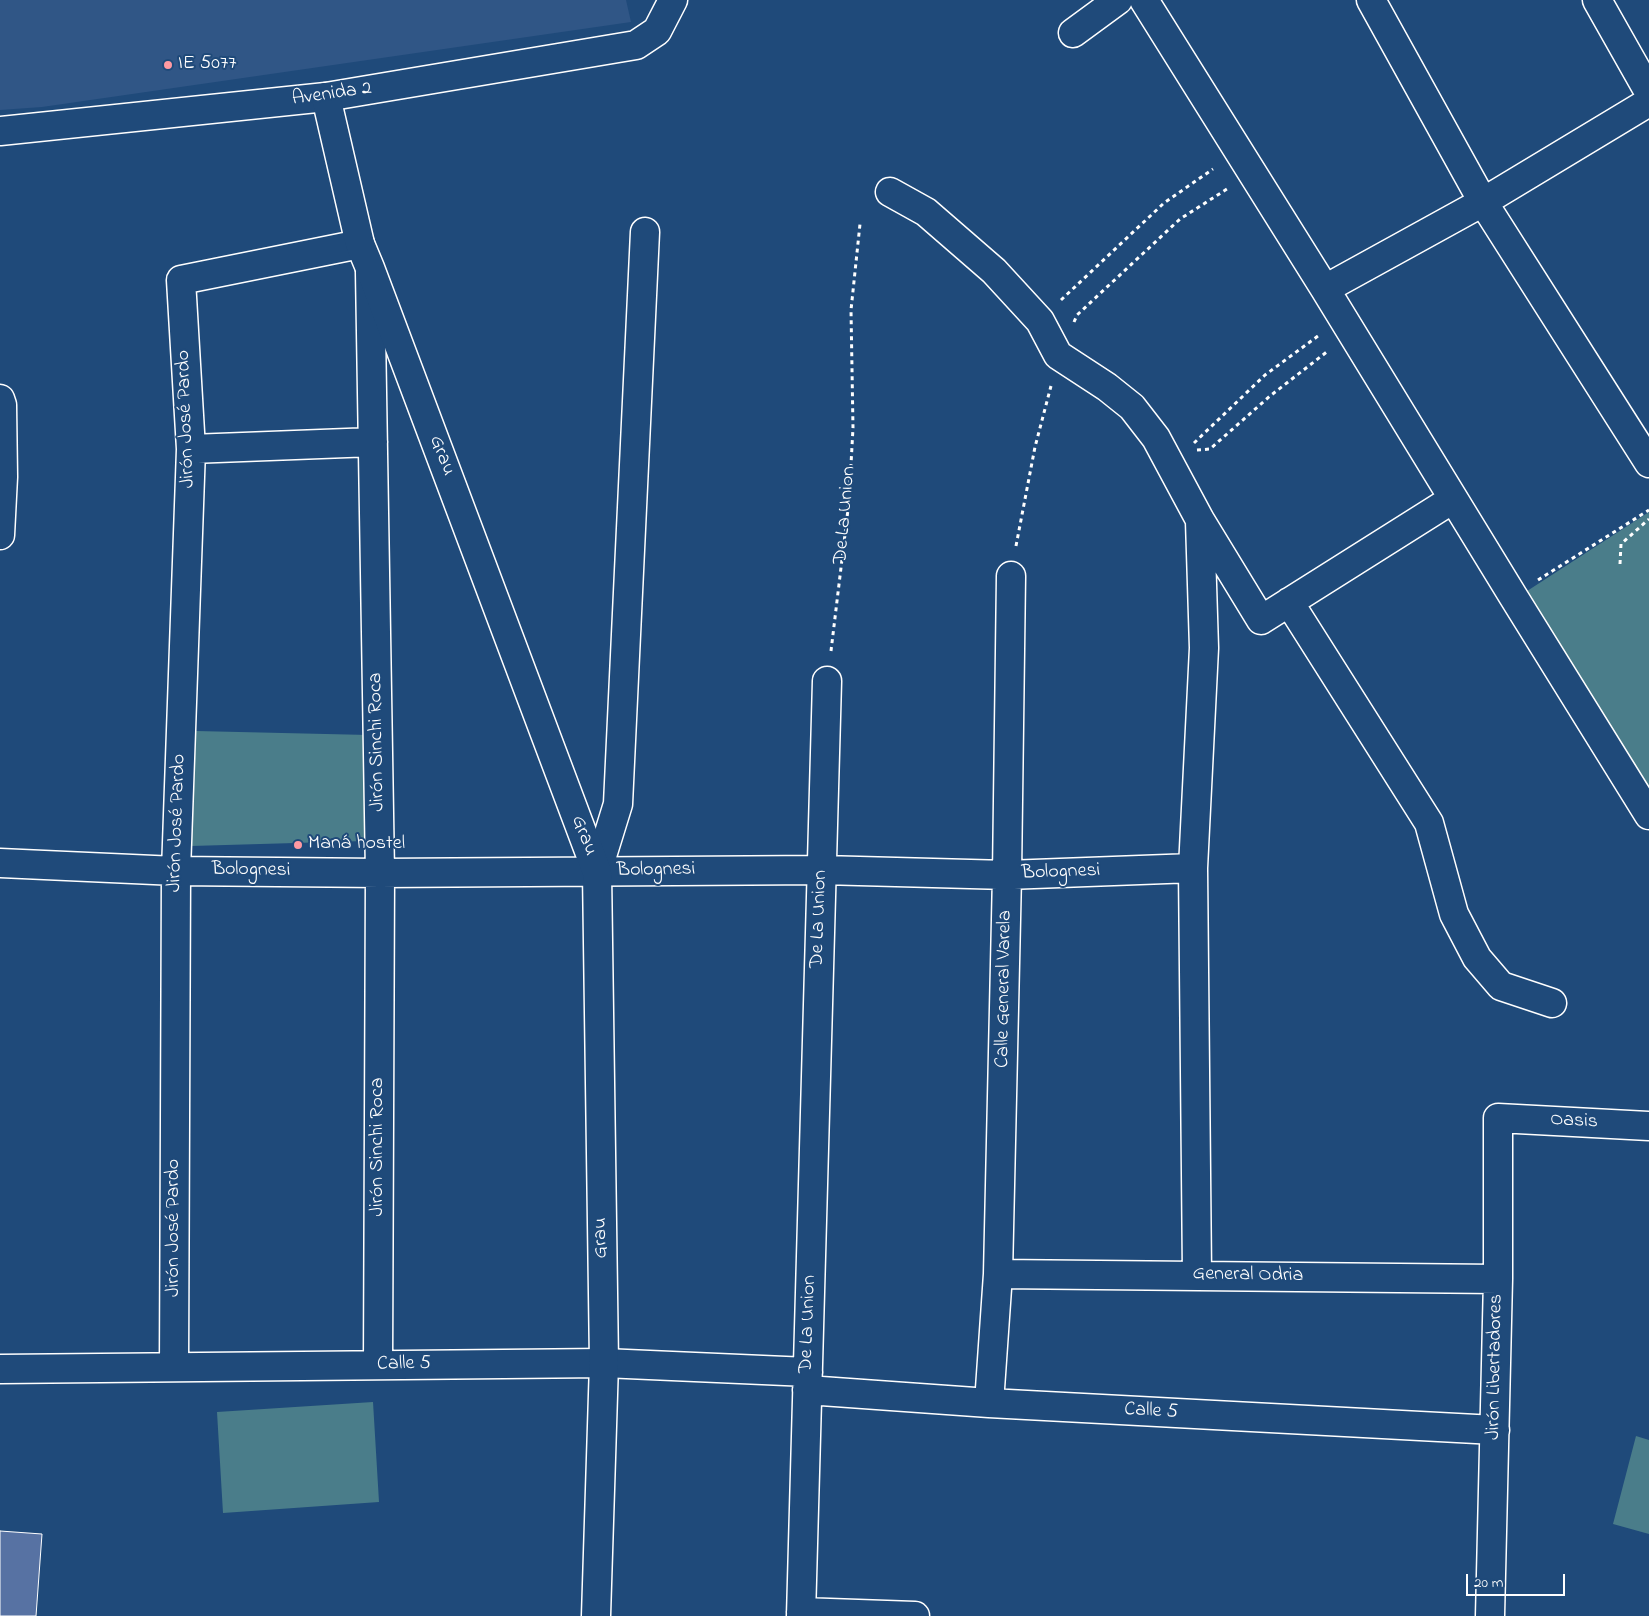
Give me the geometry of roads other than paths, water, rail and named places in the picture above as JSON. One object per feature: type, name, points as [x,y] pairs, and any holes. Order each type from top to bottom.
[{"type":"street","name":"Avenida 2","points":[[0,131],[326,97],[636,45],[657,31],[673,0]]},
{"type":"street","points":[[1073,33],[1118,0]]},
{"type":"street","points":[[1144,0],[1325,289],[1512,596],[1649,815]]},
{"type":"street","points":[[1371,0],[1483,202],[1649,463]]},
{"type":"street","points":[[1598,0],[1649,92]]},
{"type":"street","name":"Grau","points":[[326,97],[365,256],[596,872],[604,1363],[596,1616]]},
{"type":"street","points":[[1325,289],[1483,202],[1649,102]]},
{"type":"street","points":[[890,192],[926,212],[994,271],[1040,321],[1058,355],[1107,387],[1132,407],[1156,438],[1176,456],[1200,520],[1261,620],[1453,499]]},
{"type":"street","points":[[596,872],[618,804],[645,232]]},
{"type":"street","name":"Jirón José Pardo","points":[[174,1367],[176,871],[192,449],[180,280],[365,256]]},
{"type":"street","name":"Jirón Sinchi Roca","points":[[365,256],[373,442],[380,873],[378,1365]]},
{"type":"street","points":[[0,399],[2,405],[3,441],[0,534]]},
{"type":"street","points":[[192,449],[373,442]]},
{"type":"street","points":[[1196,1275],[1193,868],[1204,648],[1200,520]]},
{"type":"street","name":"Calle General Varela","points":[[989,1403],[998,1274],[1007,874],[1011,576]]},
{"type":"street","points":[[1289,602],[1429,823],[1454,914],[1477,958],[1501,986],[1552,1003]]},
{"type":"street","name":"De La Union","points":[[801,1614],[827,681]]},
{"type":"street","name":"Bolognesi","points":[[0,863],[176,871],[380,873],[822,870],[1007,874],[1193,868]]},
{"type":"street","name":"Oasis","points":[[1498,1118],[1649,1126]]},
{"type":"street","name":"Jirón Libertadores","points":[[1490,1616],[1498,1279],[1498,1118]]},
{"type":"street","name":"General Odria","points":[[998,1274],[1498,1279]]},
{"type":"street","name":"Calle 5","points":[[0,1369],[604,1363],[808,1381],[989,1403],[1495,1430]]},
{"type":"street","points":[[801,1614],[915,1616]]},
{"type":"place","name":"IE 5077","points":[[168,65]]},
{"type":"place","name":"Maná hostel","points":[[298,845]]}]
